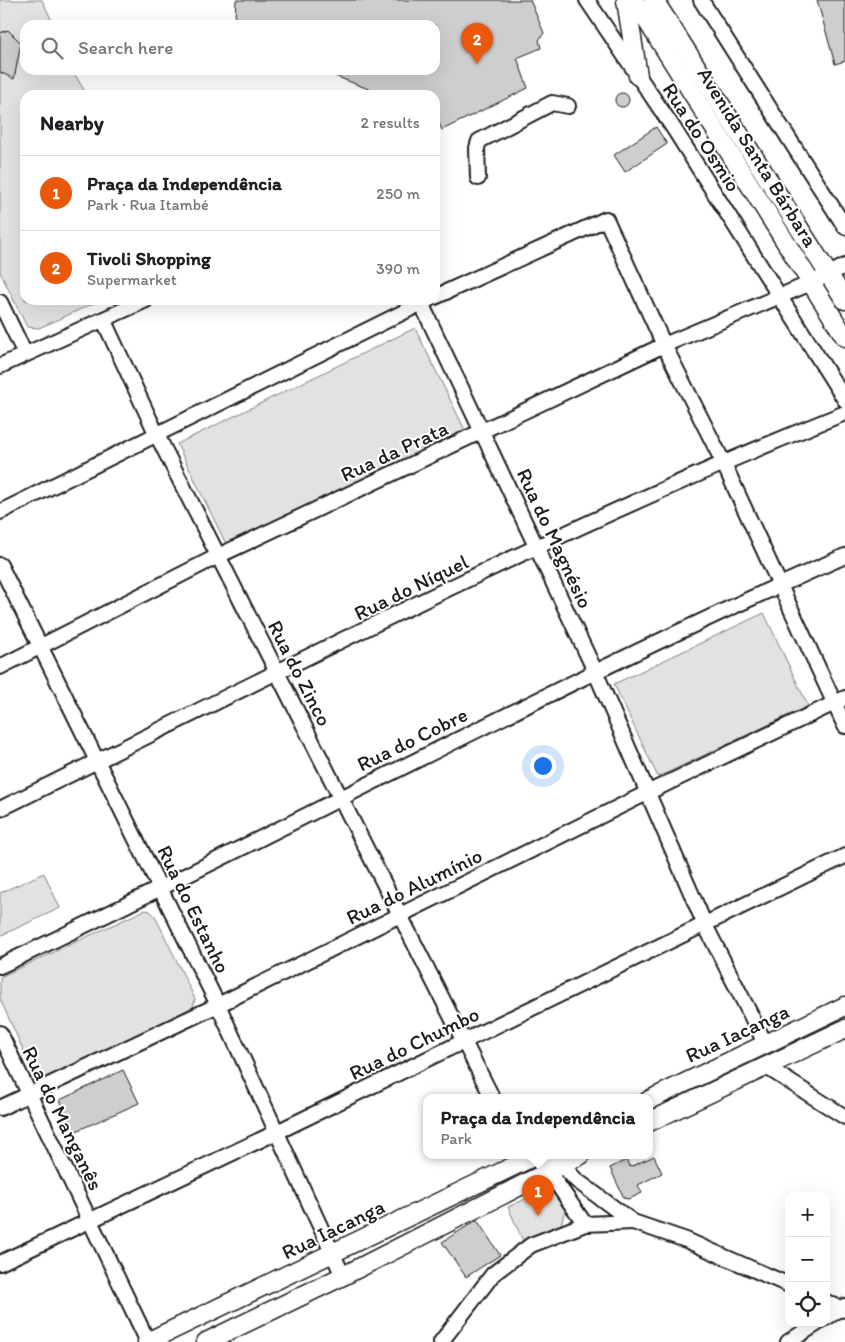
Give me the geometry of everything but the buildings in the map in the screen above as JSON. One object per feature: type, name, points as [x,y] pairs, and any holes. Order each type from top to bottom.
[{"type":"main road","points":[[626,0],[638,76]]},
{"type":"main road","name":"Avenida Santa Bárbara","points":[[634,0],[845,337]]},
{"type":"main road","name":"Avenida Santa Bárbara","points":[[654,0],[845,300]]},
{"type":"main road","name":"Rua Iacanga","points":[[653,1098],[845,1006]]},
{"type":"main road","name":"Rua Iacanga","points":[[653,1120],[845,1029]]},
{"type":"main road","points":[[766,1045],[770,1064]]},
{"type":"main road","points":[[733,1060],[742,1077]]},
{"type":"main road","name":"Rua Iacanga","points":[[148,1342],[525,1159]]},
{"type":"main road","points":[[526,1182],[530,1159]]},
{"type":"main road","points":[[206,1342],[343,1276],[526,1182],[555,1163],[568,1159]]},
{"type":"street","name":"Rua do Osmio","points":[[587,0],[638,76],[845,400]]},
{"type":"street","points":[[702,0],[845,227]]},
{"type":"street","points":[[478,178],[477,148],[479,141],[552,103],[568,106]]},
{"type":"street","points":[[440,295],[606,219],[664,345],[723,462],[780,584],[840,701],[845,726]]},
{"type":"street","name":"Rua da Prata","points":[[0,667],[43,647],[218,556],[664,345],[780,297],[845,266]]},
{"type":"street","points":[[0,302],[25,354]]},
{"type":"street","points":[[0,366],[104,321],[136,305]]},
{"type":"street","points":[[0,512],[417,305]]},
{"type":"street","name":"Rua do Magnésio","points":[[427,305],[481,432],[538,547],[595,671],[705,925],[766,1045]]},
{"type":"street","name":"Rua do Zinco","points":[[104,321],[156,433],[340,797],[402,914],[462,1042],[490,1094]]},
{"type":"street","name":"Rua do Níquel","points":[[0,809],[538,547],[723,462],[845,413]]},
{"type":"street","name":"Rua do Cobre","points":[[0,966],[161,889],[340,797],[595,671],[780,584],[845,556]]},
{"type":"street","name":"Rua do Estanho","points":[[0,565],[43,647],[218,1005],[343,1276]]},
{"type":"street","name":"Rua do Alumínio","points":[[0,1108],[218,1005],[649,792],[840,701]]},
{"type":"street","name":"Rua do Chumbo","points":[[0,1263],[277,1132],[845,856]]},
{"type":"street","name":"Rua do Manganês","points":[[0,1033],[148,1342]]},
{"type":"street","points":[[770,1064],[845,1117]]},
{"type":"street","points":[[541,1159],[555,1163],[632,1222],[686,1240],[785,1283]]},
{"type":"street","points":[[555,1163],[585,1224]]},
{"type":"street","points":[[442,1342],[493,1274],[531,1245],[585,1224],[632,1222]]},
{"type":"street","points":[[830,1303],[844,1308]]},
{"type":"street","points":[[830,1316],[844,1308]]},
{"type":"street","points":[[788,1342],[812,1327]]},
{"type":"shaded area","points":[[0,0],[42,0],[52,20],[20,20],[20,75],[75,75],[84,90],[20,90],[20,305],[90,305],[39,328],[27,327],[0,272]]},
{"type":"shaded area","points":[[415,328],[465,430],[227,546],[177,444]]},
{"type":"shaded area","points":[[764,613],[808,706],[658,777],[614,684]]},
{"type":"shaded area","points":[[44,873],[60,908],[0,936],[0,893]]},
{"type":"shaded area","points":[[145,910],[150,911],[155,916],[195,999],[193,1007],[46,1079],[31,1067],[0,999],[0,977]]},
{"type":"shaded area","points":[[547,1189],[567,1202],[561,1225],[524,1243],[508,1207]]},
{"type":"place","name":"Tivoli Shopping","points":[[477,64]]},
{"type":"place","name":"Praça da Independência","points":[[538,1216]]}]
